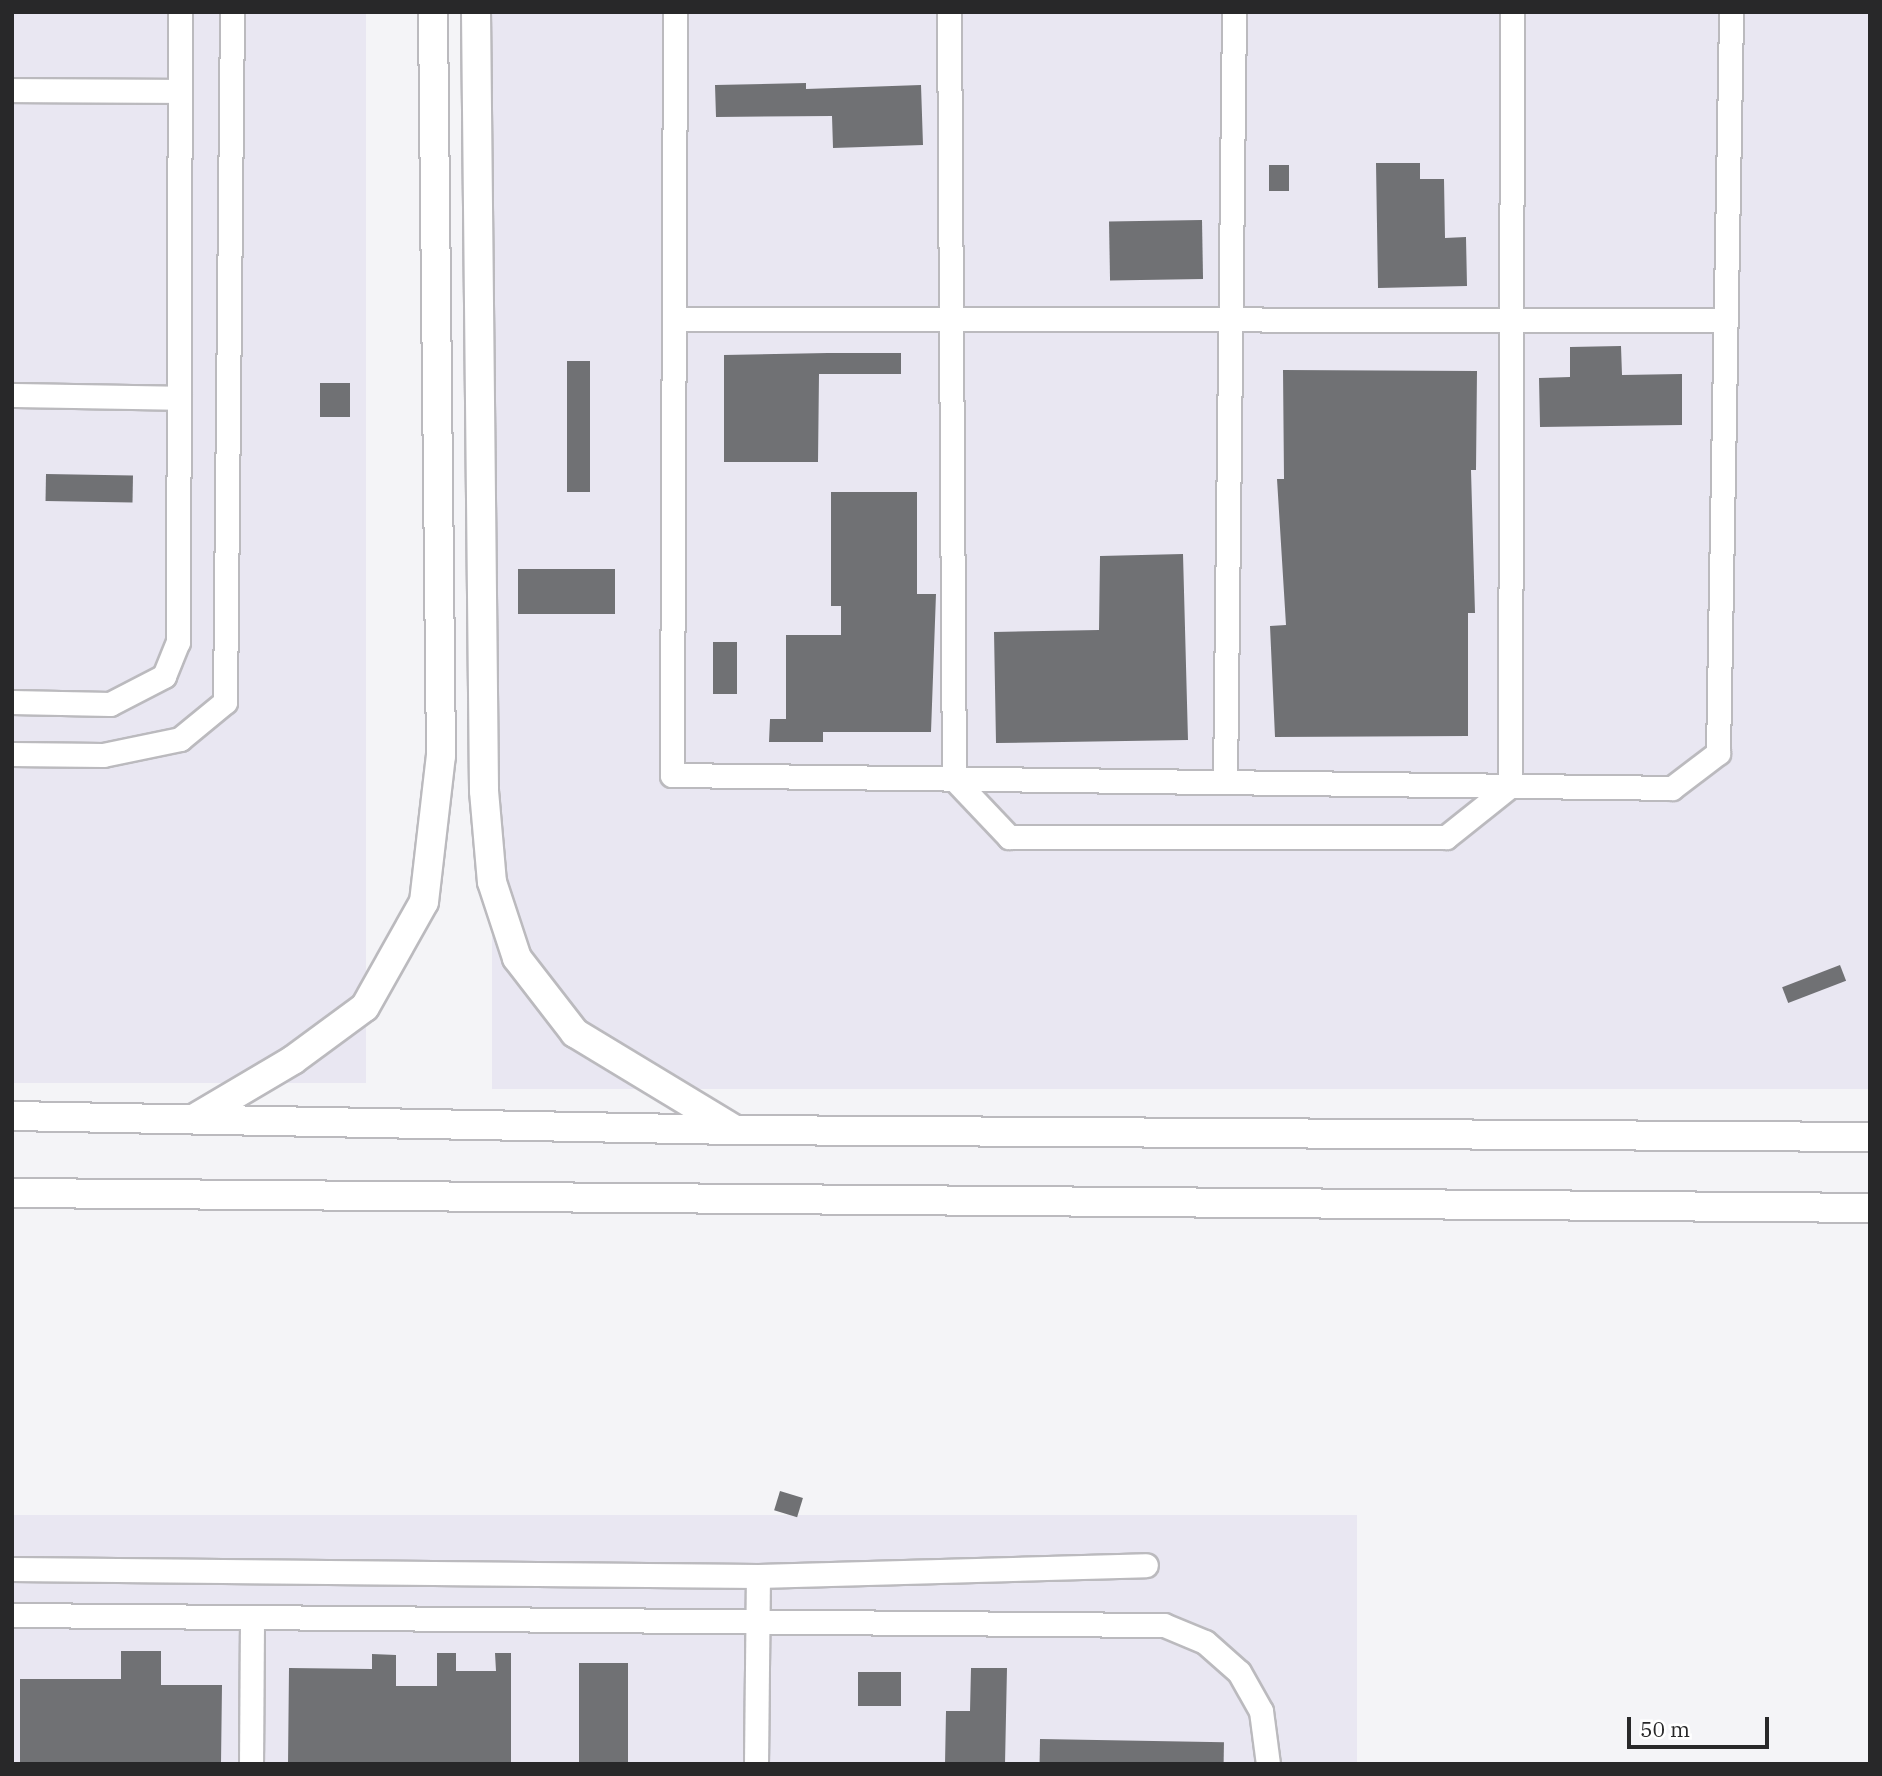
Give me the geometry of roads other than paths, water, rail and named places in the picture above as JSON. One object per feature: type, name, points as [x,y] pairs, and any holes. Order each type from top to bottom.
[{"type":"main road","points":[[195,1118],[293,1060],[365,1007],[425,902],[441,756],[433,12]]},
{"type":"main road","points":[[476,12],[484,792],[492,882],[517,958],[575,1033],[734,1130]]},
{"type":"main road","points":[[436,271],[478,270]]},
{"type":"main road","points":[[12,1116],[734,1130],[1870,1137]]},
{"type":"main road","points":[[12,1193],[1870,1208]]},
{"type":"street","points":[[12,702],[110,704],[164,676],[178,642],[180,12]]},
{"type":"street","points":[[12,754],[103,755],[180,738],[225,702],[232,12]]},
{"type":"street","points":[[675,12],[672,775],[1672,788],[1718,753],[1731,12]]},
{"type":"street","points":[[949,12],[954,779],[1009,837],[1446,837],[1510,786]]},
{"type":"street","points":[[1225,782],[1234,12]]},
{"type":"street","points":[[1510,786],[1512,12]]},
{"type":"street","points":[[12,90],[180,91]]},
{"type":"street","points":[[674,319],[1726,320]]},
{"type":"street","points":[[12,395],[179,398]]},
{"type":"street","points":[[12,1569],[758,1576],[1146,1565]]},
{"type":"street","points":[[756,1764],[758,1576]]},
{"type":"street","points":[[12,1615],[1164,1625],[1205,1642],[1239,1672],[1261,1711],[1268,1764]]},
{"type":"street","points":[[251,1764],[252,1617]]}]
